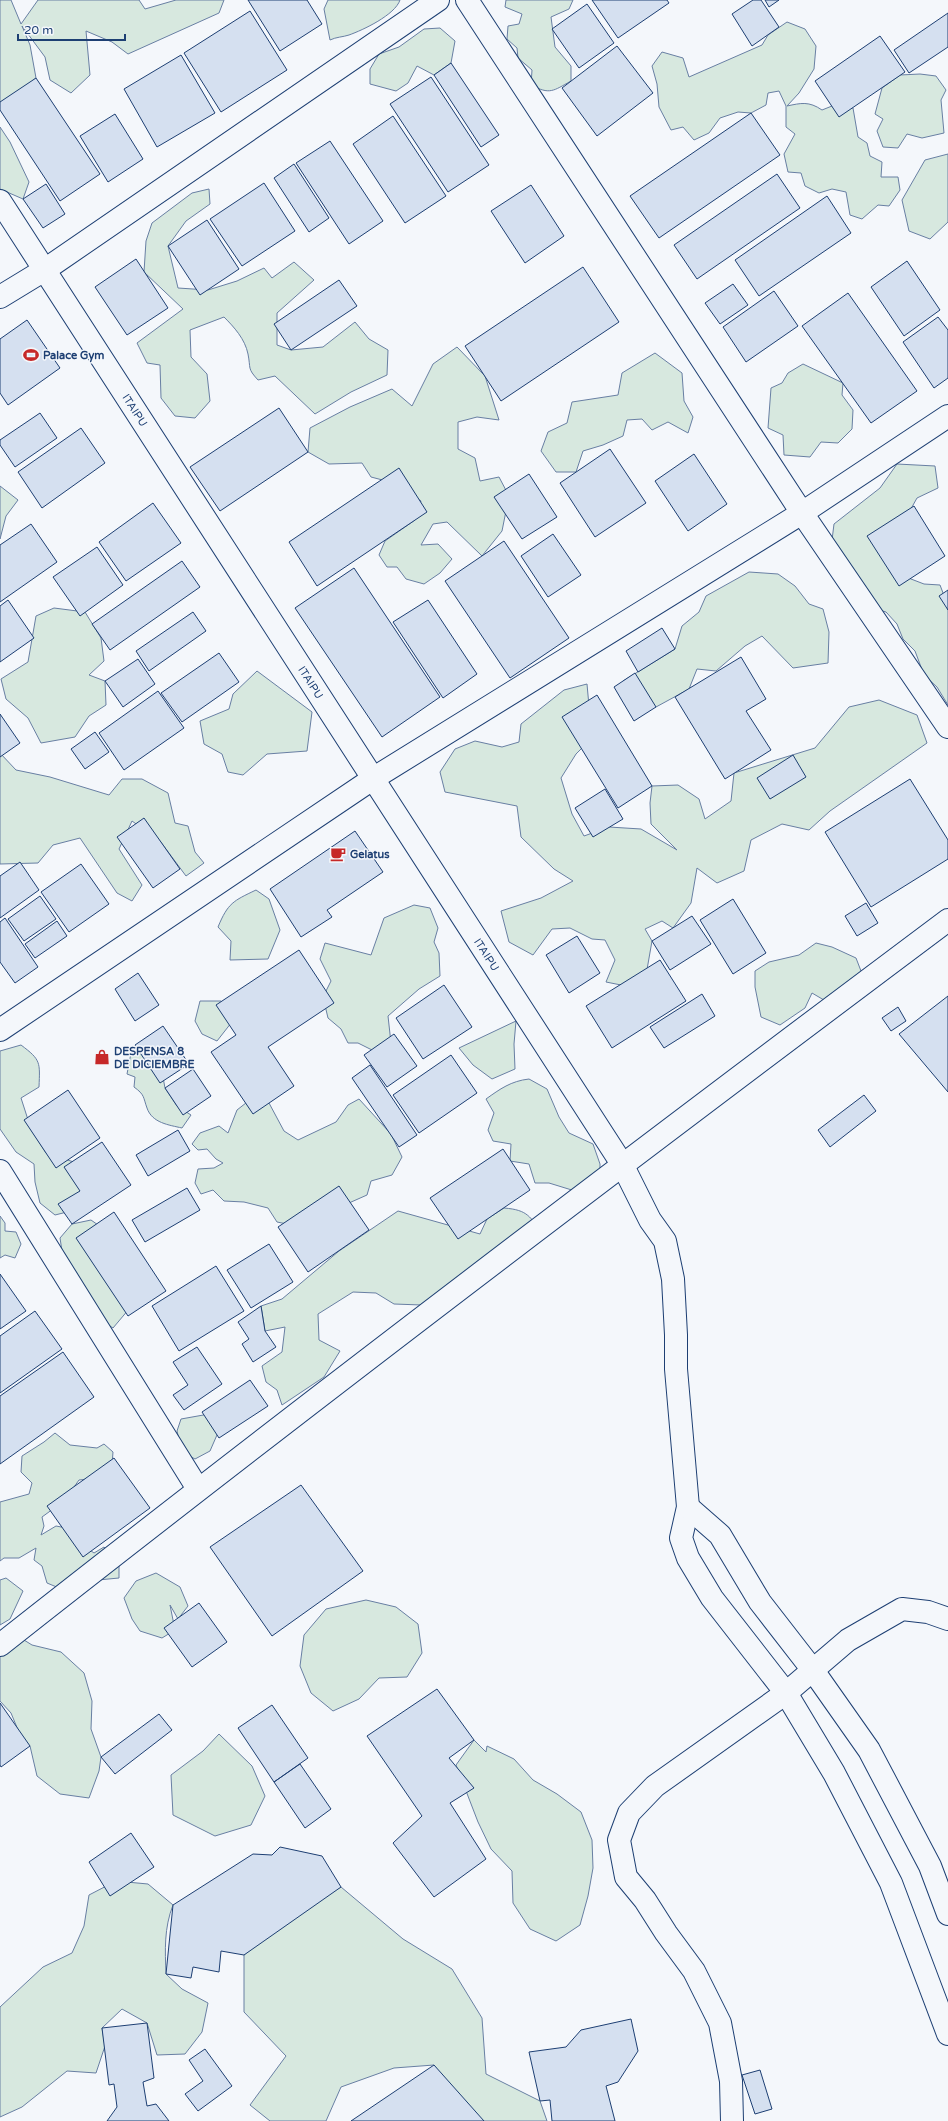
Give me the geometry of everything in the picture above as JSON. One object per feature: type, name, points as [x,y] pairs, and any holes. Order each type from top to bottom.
[{"type":"street","points":[[0,298],[46,269],[438,0]]},
{"type":"street","points":[[467,0],[802,513],[948,727]]},
{"type":"street","name":"ITAIPU","points":[[0,201],[46,269],[622,1164],[650,1220],[664,1241],[673,1279],[676,1335],[676,1376],[688,1507],[681,1538],[688,1558],[712,1598],[786,1693],[834,1773],[891,1883],[948,2034]]},
{"type":"street","points":[[0,1030],[374,778],[802,513],[948,416]]},
{"type":"street","points":[[0,1645],[198,1489],[622,1164],[948,920]]},
{"type":"street","points":[[0,1170],[198,1489]]},
{"type":"street","points":[[688,1507],[720,1535],[760,1602],[812,1669],[869,1750],[930,1866],[948,1914]]},
{"type":"street","points":[[732,2121],[731,2080],[720,2023],[694,1971],[666,1933],[645,1900],[626,1877],[619,1840],[629,1813],[655,1786],[786,1693],[812,1669],[848,1640],[902,1609],[928,1612],[948,1619]]},
{"type":"shaded area","points":[[0,0],[11,0],[21,24],[38,0],[139,0],[145,9],[176,0],[224,0],[219,13],[128,54],[112,42],[86,31],[90,75],[71,93],[50,80],[45,57],[22,26],[30,45],[36,78],[0,107]]},
{"type":"shaded area","points":[[328,0],[400,0],[392,11],[370,26],[355,33],[330,40],[324,9]]},
{"type":"shaded area","points":[[506,0],[573,0],[569,9],[551,17],[555,47],[571,66],[571,81],[560,87],[547,91],[531,85],[532,70],[518,58],[517,48],[507,39],[508,26],[519,24],[522,14],[505,7]]},
{"type":"shaded area","points":[[787,22],[805,29],[816,46],[814,69],[799,93],[787,106],[809,104],[822,110],[832,106],[853,108],[858,137],[867,143],[870,156],[882,162],[881,177],[898,177],[900,190],[889,206],[878,205],[862,219],[850,215],[846,192],[832,189],[819,193],[805,186],[801,173],[788,172],[784,154],[795,134],[786,127],[786,106],[779,91],[768,93],[766,105],[751,113],[738,112],[720,118],[709,133],[694,140],[683,127],[671,130],[659,107],[657,84],[652,66],[662,52],[683,58],[689,77],[762,45],[768,35]]},
{"type":"shaded area","points":[[440,28],[455,41],[451,63],[434,75],[417,66],[408,83],[396,91],[370,84],[370,69],[379,54],[399,47],[424,29]]},
{"type":"shaded area","points":[[920,74],[936,76],[946,90],[941,100],[944,133],[922,138],[907,134],[898,148],[883,147],[877,131],[883,119],[875,114],[882,88],[900,75]]},
{"type":"shaded area","points":[[0,127],[10,142],[29,182],[23,199],[0,189]]},
{"type":"shaded area","points":[[948,154],[948,222],[930,239],[909,231],[902,200],[925,160]]},
{"type":"shaded area","points":[[209,189],[210,204],[186,221],[168,246],[178,288],[208,290],[237,281],[264,268],[272,278],[294,262],[314,280],[277,313],[277,345],[291,350],[323,347],[355,322],[369,339],[388,350],[387,375],[351,392],[315,414],[275,376],[258,380],[250,368],[247,349],[242,338],[224,317],[190,330],[191,357],[207,374],[210,401],[195,418],[175,416],[161,398],[160,365],[147,363],[137,343],[183,309],[144,272],[146,241],[152,223],[192,193]]},
{"type":"shaded area","points":[[457,347],[485,376],[499,420],[477,417],[458,422],[458,449],[475,458],[480,481],[499,477],[509,496],[502,531],[482,556],[447,522],[433,524],[421,545],[438,544],[452,559],[440,573],[424,584],[406,579],[397,567],[387,567],[379,555],[385,541],[415,520],[421,501],[394,483],[371,477],[362,463],[329,464],[308,452],[310,428],[350,407],[392,389],[412,406],[433,364]]},
{"type":"shaded area","points":[[655,353],[682,373],[684,401],[693,417],[688,433],[668,422],[652,430],[642,419],[627,420],[623,436],[603,445],[583,451],[576,472],[556,472],[541,451],[548,432],[567,423],[572,402],[618,395],[622,373]]},
{"type":"shaded area","points":[[803,364],[843,383],[842,395],[853,410],[852,429],[838,443],[821,442],[810,457],[784,455],[783,435],[768,428],[771,388],[782,383],[788,373]]},
{"type":"shaded area","points":[[897,464],[935,466],[938,488],[917,498],[903,523],[898,574],[924,584],[940,585],[948,606],[948,705],[937,687],[924,675],[915,651],[903,639],[897,624],[886,612],[873,608],[830,556],[834,524],[880,488]]},
{"type":"shaded area","points":[[0,486],[18,500],[6,516],[0,539]]},
{"type":"shaded area","points":[[749,572],[778,574],[795,586],[809,604],[823,609],[829,632],[828,663],[793,668],[762,636],[745,646],[716,671],[697,669],[689,689],[656,707],[625,705],[623,681],[675,649],[682,626],[699,612],[706,596]]},
{"type":"shaded area","points":[[54,608],[85,612],[101,638],[104,661],[89,675],[105,681],[106,705],[89,716],[75,737],[41,743],[28,718],[6,699],[1,679],[28,662],[36,616]]},
{"type":"shaded area","points":[[257,671],[312,712],[307,751],[267,754],[243,775],[228,772],[222,754],[204,744],[200,721],[229,709],[233,694]]},
{"type":"shaded area","points":[[587,684],[591,728],[589,741],[576,754],[561,778],[572,814],[584,836],[609,827],[641,829],[677,850],[651,824],[650,803],[652,786],[678,785],[699,799],[705,819],[731,801],[734,773],[815,748],[849,707],[879,700],[917,715],[927,743],[830,811],[809,830],[782,824],[751,840],[744,871],[717,883],[697,868],[691,903],[673,928],[662,921],[645,929],[652,941],[645,981],[621,985],[606,982],[615,960],[605,940],[592,939],[570,928],[552,929],[533,955],[509,942],[501,911],[541,898],[573,881],[554,869],[521,837],[517,806],[445,792],[440,772],[455,749],[475,741],[502,747],[519,742],[521,724],[564,690]]},
{"type":"shaded area","points":[[0,753],[16,770],[50,777],[109,795],[122,779],[142,779],[168,793],[175,823],[188,826],[195,852],[204,863],[186,876],[160,841],[132,821],[119,849],[142,885],[132,901],[117,893],[80,838],[53,845],[38,863],[0,864]]},
{"type":"shaded area","points":[[256,890],[269,899],[280,930],[268,959],[230,960],[231,941],[218,927],[228,908],[232,904]]},
{"type":"shaded area","points":[[414,905],[430,908],[438,928],[434,942],[439,953],[440,976],[419,989],[388,1016],[391,1043],[372,1050],[358,1043],[348,1043],[341,1029],[328,1018],[323,997],[331,981],[320,959],[325,943],[371,955],[384,918]]},
{"type":"shaded area","points":[[816,943],[832,947],[856,958],[866,984],[829,1003],[812,993],[805,1008],[780,1025],[761,1017],[755,987],[755,971],[769,962],[799,955]]},
{"type":"shaded area","points":[[200,1001],[221,1001],[235,1018],[217,1041],[202,1034],[195,1021]]},
{"type":"shaded area","points":[[516,1021],[514,1044],[515,1069],[492,1079],[473,1065],[459,1048]]},
{"type":"shaded area","points":[[21,1045],[36,1058],[39,1067],[39,1087],[21,1098],[31,1129],[46,1153],[83,1165],[91,1188],[75,1210],[55,1215],[40,1203],[35,1182],[34,1164],[16,1152],[0,1129],[0,1051]]},
{"type":"shaded area","points":[[140,1052],[162,1072],[165,1088],[177,1106],[191,1115],[182,1128],[172,1126],[153,1117],[149,1113],[142,1094],[134,1087],[135,1077],[127,1074],[131,1053]]},
{"type":"shaded area","points":[[529,1079],[547,1089],[559,1117],[569,1133],[593,1144],[600,1164],[600,1188],[588,1195],[549,1183],[535,1183],[529,1164],[510,1161],[511,1144],[493,1141],[488,1130],[494,1113],[486,1099],[511,1084]]},
{"type":"shaded area","points":[[251,1099],[269,1103],[284,1131],[298,1140],[336,1122],[348,1105],[359,1099],[391,1134],[402,1157],[392,1175],[371,1181],[367,1195],[297,1226],[277,1222],[268,1208],[244,1202],[224,1201],[213,1190],[201,1194],[195,1183],[198,1169],[214,1168],[223,1163],[216,1159],[207,1149],[198,1150],[192,1144],[200,1133],[219,1126],[228,1133],[237,1110]]},
{"type":"shaded area","points":[[504,1208],[519,1211],[528,1215],[544,1234],[449,1306],[394,1304],[376,1293],[353,1292],[318,1314],[319,1340],[340,1351],[324,1377],[282,1405],[277,1390],[266,1382],[262,1366],[282,1352],[285,1327],[265,1331],[261,1306],[282,1299],[339,1251],[398,1211],[480,1234],[487,1219]]},
{"type":"shaded area","points":[[0,1216],[5,1223],[5,1231],[16,1232],[21,1244],[15,1258],[5,1255],[0,1258]]},
{"type":"shaded area","points":[[91,1220],[108,1232],[129,1309],[113,1328],[93,1315],[62,1251],[60,1238],[72,1224]]},
{"type":"shaded area","points":[[209,1414],[220,1428],[210,1451],[195,1459],[182,1452],[177,1431],[181,1419]]},
{"type":"shaded area","points":[[55,1433],[70,1445],[97,1448],[104,1444],[113,1452],[112,1465],[97,1478],[79,1480],[64,1501],[42,1517],[44,1526],[41,1535],[56,1526],[72,1529],[87,1548],[94,1553],[104,1547],[119,1563],[119,1578],[98,1580],[76,1595],[47,1583],[42,1566],[34,1560],[36,1548],[19,1558],[4,1558],[0,1561],[0,1502],[29,1494],[32,1483],[21,1472],[22,1456]]},
{"type":"shaded area","points":[[156,1573],[180,1587],[188,1606],[178,1619],[170,1605],[175,1630],[162,1638],[140,1631],[132,1619],[124,1598],[136,1581]]},
{"type":"shaded area","points":[[6,1578],[23,1591],[10,1619],[0,1625],[0,1580]]},
{"type":"shaded area","points":[[366,1600],[396,1607],[418,1624],[422,1653],[407,1677],[379,1678],[359,1699],[333,1711],[311,1693],[300,1666],[304,1635],[326,1609]]},
{"type":"shaded area","points":[[8,1630],[32,1645],[61,1652],[84,1673],[92,1701],[91,1729],[101,1757],[99,1771],[89,1798],[60,1794],[37,1776],[30,1746],[23,1742],[11,1713],[0,1701],[0,1638]]},
{"type":"shaded area","points":[[219,1734],[252,1766],[265,1796],[251,1825],[215,1836],[173,1815],[171,1775],[203,1751]]},
{"type":"shaded area","points":[[474,1740],[486,1752],[487,1746],[514,1759],[533,1780],[557,1794],[581,1812],[592,1840],[593,1868],[588,1896],[580,1925],[556,1941],[530,1929],[513,1903],[512,1871],[491,1849],[478,1822],[456,1765]]},
{"type":"shaded area","points":[[116,1881],[148,1884],[173,1905],[168,1922],[165,1948],[166,1974],[182,1989],[208,2003],[202,2032],[185,2054],[157,2055],[147,2023],[122,2009],[102,2028],[105,2046],[96,2073],[67,2071],[22,2107],[0,2117],[0,2007],[43,1967],[72,1953],[84,1926],[89,1895]]},
{"type":"shaded area","points":[[341,1887],[403,1939],[452,1969],[482,2018],[486,2074],[540,2101],[547,2121],[480,2121],[468,2112],[434,2065],[394,2068],[341,2087],[326,2121],[270,2121],[250,2105],[286,2056],[244,2012],[244,1955],[290,1915]]},
{"type":"building","points":[[248,0],[307,0],[322,24],[280,51]]},
{"type":"building","points":[[592,0],[667,0],[669,3],[618,38]]},
{"type":"building","points":[[753,0],[761,0],[779,27],[752,46],[732,14]]},
{"type":"building","points":[[765,0],[779,0],[769,7]]},
{"type":"building","points":[[587,4],[614,43],[579,68],[552,29]]},
{"type":"building","points":[[250,11],[287,70],[221,112],[184,53]]},
{"type":"building","points":[[948,13],[948,47],[909,73],[894,50]]},
{"type":"building","points":[[880,36],[905,72],[839,117],[815,81]]},
{"type":"building","points":[[617,46],[653,93],[597,136],[562,88]]},
{"type":"building","points":[[181,55],[215,113],[157,147],[124,89]]},
{"type":"building","points":[[451,63],[499,135],[481,147],[434,75]]},
{"type":"building","points":[[431,77],[489,165],[448,192],[390,104]]},
{"type":"building","points":[[36,78],[100,174],[60,201],[0,110],[0,102]]},
{"type":"building","points":[[751,113],[780,155],[659,238],[630,196]]},
{"type":"building","points":[[115,114],[143,159],[108,182],[80,136]]},
{"type":"building","points":[[393,116],[446,196],[405,223],[353,144]]},
{"type":"building","points":[[330,141],[383,221],[349,244],[296,163]]},
{"type":"building","points":[[294,164],[329,218],[309,232],[274,178]]},
{"type":"building","points":[[777,174],[800,208],[697,279],[674,245]]},
{"type":"building","points":[[264,183],[295,231],[242,266],[210,219]]},
{"type":"building","points":[[46,184],[65,214],[43,228],[23,199]]},
{"type":"building","points":[[531,185],[564,236],[525,263],[491,211]]},
{"type":"building","points":[[827,196],[851,233],[759,296],[735,260]]},
{"type":"building","points":[[207,220],[239,269],[200,295],[168,246]]},
{"type":"building","points":[[136,259],[168,308],[127,335],[95,287]]},
{"type":"building","points":[[907,261],[940,310],[904,336],[871,287]]},
{"type":"building","points":[[583,267],[619,322],[501,401],[465,346]]},
{"type":"building","points":[[339,280],[357,306],[291,350],[274,324]]},
{"type":"building","points":[[733,284],[748,305],[720,324],[705,303]]},
{"type":"building","points":[[774,291],[798,326],[746,362],[723,327]]},
{"type":"building","points":[[848,293],[917,391],[871,423],[802,326]]},
{"type":"building","points":[[938,317],[948,330],[948,378],[934,388],[903,342]]},
{"type":"building","points":[[27,320],[60,368],[8,405],[0,393],[0,339]]},
{"type":"building","points":[[279,408],[308,452],[220,511],[190,467]]},
{"type":"building","points":[[40,413],[57,438],[15,467],[0,445],[0,440]]},
{"type":"building","points":[[81,428],[105,463],[42,508],[18,472]]},
{"type":"building","points":[[610,449],[646,503],[595,537],[560,483]]},
{"type":"building","points":[[694,454],[727,504],[688,531],[655,481]]},
{"type":"building","points":[[399,468],[427,512],[317,586],[289,542]]},
{"type":"building","points":[[529,474],[557,517],[522,539],[494,497]]},
{"type":"building","points":[[153,503],[181,543],[126,581],[99,542]]},
{"type":"building","points":[[914,506],[945,556],[899,586],[867,536]]},
{"type":"building","points":[[31,524],[57,562],[0,602],[0,545]]},
{"type":"building","points":[[553,534],[581,575],[548,597],[521,556]]},
{"type":"building","points":[[504,541],[569,638],[510,678],[445,581]]},
{"type":"building","points":[[97,547],[123,585],[80,616],[53,577]]},
{"type":"building","points":[[182,561],[200,587],[110,650],[92,624]]},
{"type":"building","points":[[354,568],[440,697],[382,737],[295,608]]},
{"type":"building","points":[[948,590],[948,610],[939,596]]},
{"type":"building","points":[[8,600],[34,638],[0,662],[0,606]]},
{"type":"building","points":[[428,600],[477,674],[443,698],[393,622]]},
{"type":"building","points":[[193,612],[206,631],[149,671],[136,651]]},
{"type":"building","points":[[662,628],[675,649],[638,672],[626,651]]},
{"type":"building","points":[[219,653],[239,682],[182,722],[161,693]]},
{"type":"building","points":[[741,657],[766,699],[746,711],[771,750],[725,779],[675,697]]},
{"type":"building","points":[[138,659],[155,684],[123,707],[105,681]]},
{"type":"building","points":[[635,673],[656,707],[634,721],[614,687]]},
{"type":"building","points":[[158,691],[184,728],[124,770],[99,733]]},
{"type":"building","points":[[597,695],[652,786],[618,808],[562,717]]},
{"type":"building","points":[[0,714],[20,743],[0,757]]},
{"type":"building","points":[[95,732],[109,752],[85,769],[71,749]]},
{"type":"building","points":[[793,755],[806,777],[770,799],[757,778]]},
{"type":"building","points":[[910,779],[948,840],[948,859],[871,907],[825,832]]},
{"type":"building","points":[[605,789],[623,819],[593,837],[575,808]]},
{"type":"building","points":[[144,818],[180,869],[153,888],[117,837]]},
{"type":"building","points":[[355,831],[383,872],[327,910],[332,917],[301,937],[270,889]]},
{"type":"building","points":[[20,862],[39,890],[0,918],[0,876]]},
{"type":"building","points":[[81,864],[109,904],[69,932],[41,892]]},
{"type":"building","points":[[40,896],[56,919],[24,941],[8,919]]},
{"type":"building","points":[[733,899],[766,953],[733,974],[700,920]]},
{"type":"building","points":[[866,903],[878,923],[857,936],[845,916]]},
{"type":"building","points":[[692,916],[711,944],[670,970],[652,941]]},
{"type":"building","points":[[5,918],[38,967],[15,983],[0,962],[0,922]]},
{"type":"building","points":[[57,921],[67,936],[35,958],[25,944]]},
{"type":"building","points":[[577,936],[600,973],[569,993],[546,955]]},
{"type":"building","points":[[299,950],[334,1003],[268,1047],[294,1086],[253,1114],[211,1052],[236,1035],[216,1005]]},
{"type":"building","points":[[660,960],[686,1001],[612,1048],[586,1006]]},
{"type":"building","points":[[138,973],[159,1005],[135,1021],[115,989]]},
{"type":"building","points":[[444,985],[472,1027],[423,1059],[396,1018]]},
{"type":"building","points":[[702,994],[715,1016],[664,1048],[650,1027]]},
{"type":"building","points":[[948,996],[948,1092],[899,1034]]},
{"type":"building","points":[[898,1007],[906,1021],[891,1031],[882,1018]]},
{"type":"building","points":[[163,1026],[189,1064],[160,1083],[135,1045]]},
{"type":"building","points":[[394,1034],[417,1066],[387,1087],[364,1055]]},
{"type":"building","points":[[451,1055],[477,1093],[419,1133],[393,1095]]},
{"type":"building","points":[[370,1065],[417,1135],[399,1147],[352,1078]]},
{"type":"building","points":[[193,1069],[211,1096],[183,1115],[165,1088]]},
{"type":"building","points":[[68,1090],[100,1138],[56,1168],[24,1120]]},
{"type":"building","points":[[864,1095],[876,1111],[830,1147],[818,1130]]},
{"type":"building","points":[[178,1130],[190,1151],[148,1176],[136,1155]]},
{"type":"building","points":[[102,1142],[131,1185],[72,1224],[58,1204],[80,1191],[64,1167]]},
{"type":"building","points":[[503,1149],[530,1190],[458,1239],[430,1198]]},
{"type":"building","points":[[339,1186],[369,1230],[308,1272],[278,1227]]},
{"type":"building","points":[[187,1188],[200,1210],[145,1242],[132,1220]]},
{"type":"building","points":[[114,1212],[166,1291],[128,1316],[76,1238]]},
{"type":"building","points":[[269,1244],[293,1282],[251,1308],[227,1270]]},
{"type":"building","points":[[216,1266],[244,1311],[179,1351],[152,1306]]},
{"type":"building","points":[[0,1274],[26,1311],[0,1329]]},
{"type":"building","points":[[261,1306],[265,1331],[276,1347],[253,1362],[242,1344],[249,1339],[238,1322]]},
{"type":"building","points":[[35,1311],[62,1349],[0,1393],[0,1336]]},
{"type":"building","points":[[197,1347],[222,1384],[184,1410],[173,1395],[188,1385],[173,1362]]},
{"type":"building","points":[[63,1352],[94,1397],[0,1464],[0,1396]]},
{"type":"building","points":[[250,1380],[268,1406],[219,1438],[202,1412]]},
{"type":"building","points":[[114,1458],[150,1508],[83,1557],[47,1506]]},
{"type":"building","points":[[301,1485],[363,1571],[272,1636],[210,1547]]},
{"type":"building","points":[[199,1603],[227,1642],[192,1667],[164,1628]]},
{"type":"building","points":[[437,1689],[474,1740],[449,1758],[474,1788],[450,1803],[486,1859],[434,1897],[393,1843],[422,1816],[367,1736]]},
{"type":"building","points":[[0,1703],[30,1746],[1,1767],[0,1765]]},
{"type":"building","points":[[272,1705],[308,1758],[274,1782],[238,1728]]},
{"type":"building","points":[[159,1714],[172,1730],[115,1774],[101,1757]]},
{"type":"building","points":[[300,1764],[331,1809],[305,1828],[274,1782]]},
{"type":"building","points":[[131,1833],[154,1867],[110,1896],[89,1862]]},
{"type":"building","points":[[280,1847],[322,1856],[341,1887],[244,1955],[221,1951],[219,1972],[193,1967],[191,1978],[166,1974],[173,1905],[253,1854],[272,1855]]},
{"type":"building","points":[[631,2019],[638,2051],[618,2082],[606,2086],[615,2121],[552,2121],[550,2100],[540,2101],[529,2052],[566,2047],[581,2030]]},
{"type":"building","points":[[147,2023],[154,2078],[143,2082],[147,2106],[156,2104],[169,2121],[107,2121],[117,2107],[114,2084],[109,2085],[102,2028]]},
{"type":"building","points":[[205,2049],[232,2086],[198,2111],[185,2094],[203,2081],[189,2060]]},
{"type":"building","points":[[434,2065],[484,2121],[351,2121]]},
{"type":"building","points":[[760,2070],[772,2109],[755,2114],[742,2075]]},
{"type":"place","name":"Palace Gym","points":[[31,355]]},
{"type":"place","name":"Gelatus","points":[[338,854]]},
{"type":"place","name":"DESPENSA 8 DE DICIEMBRE","points":[[102,1057]]}]
